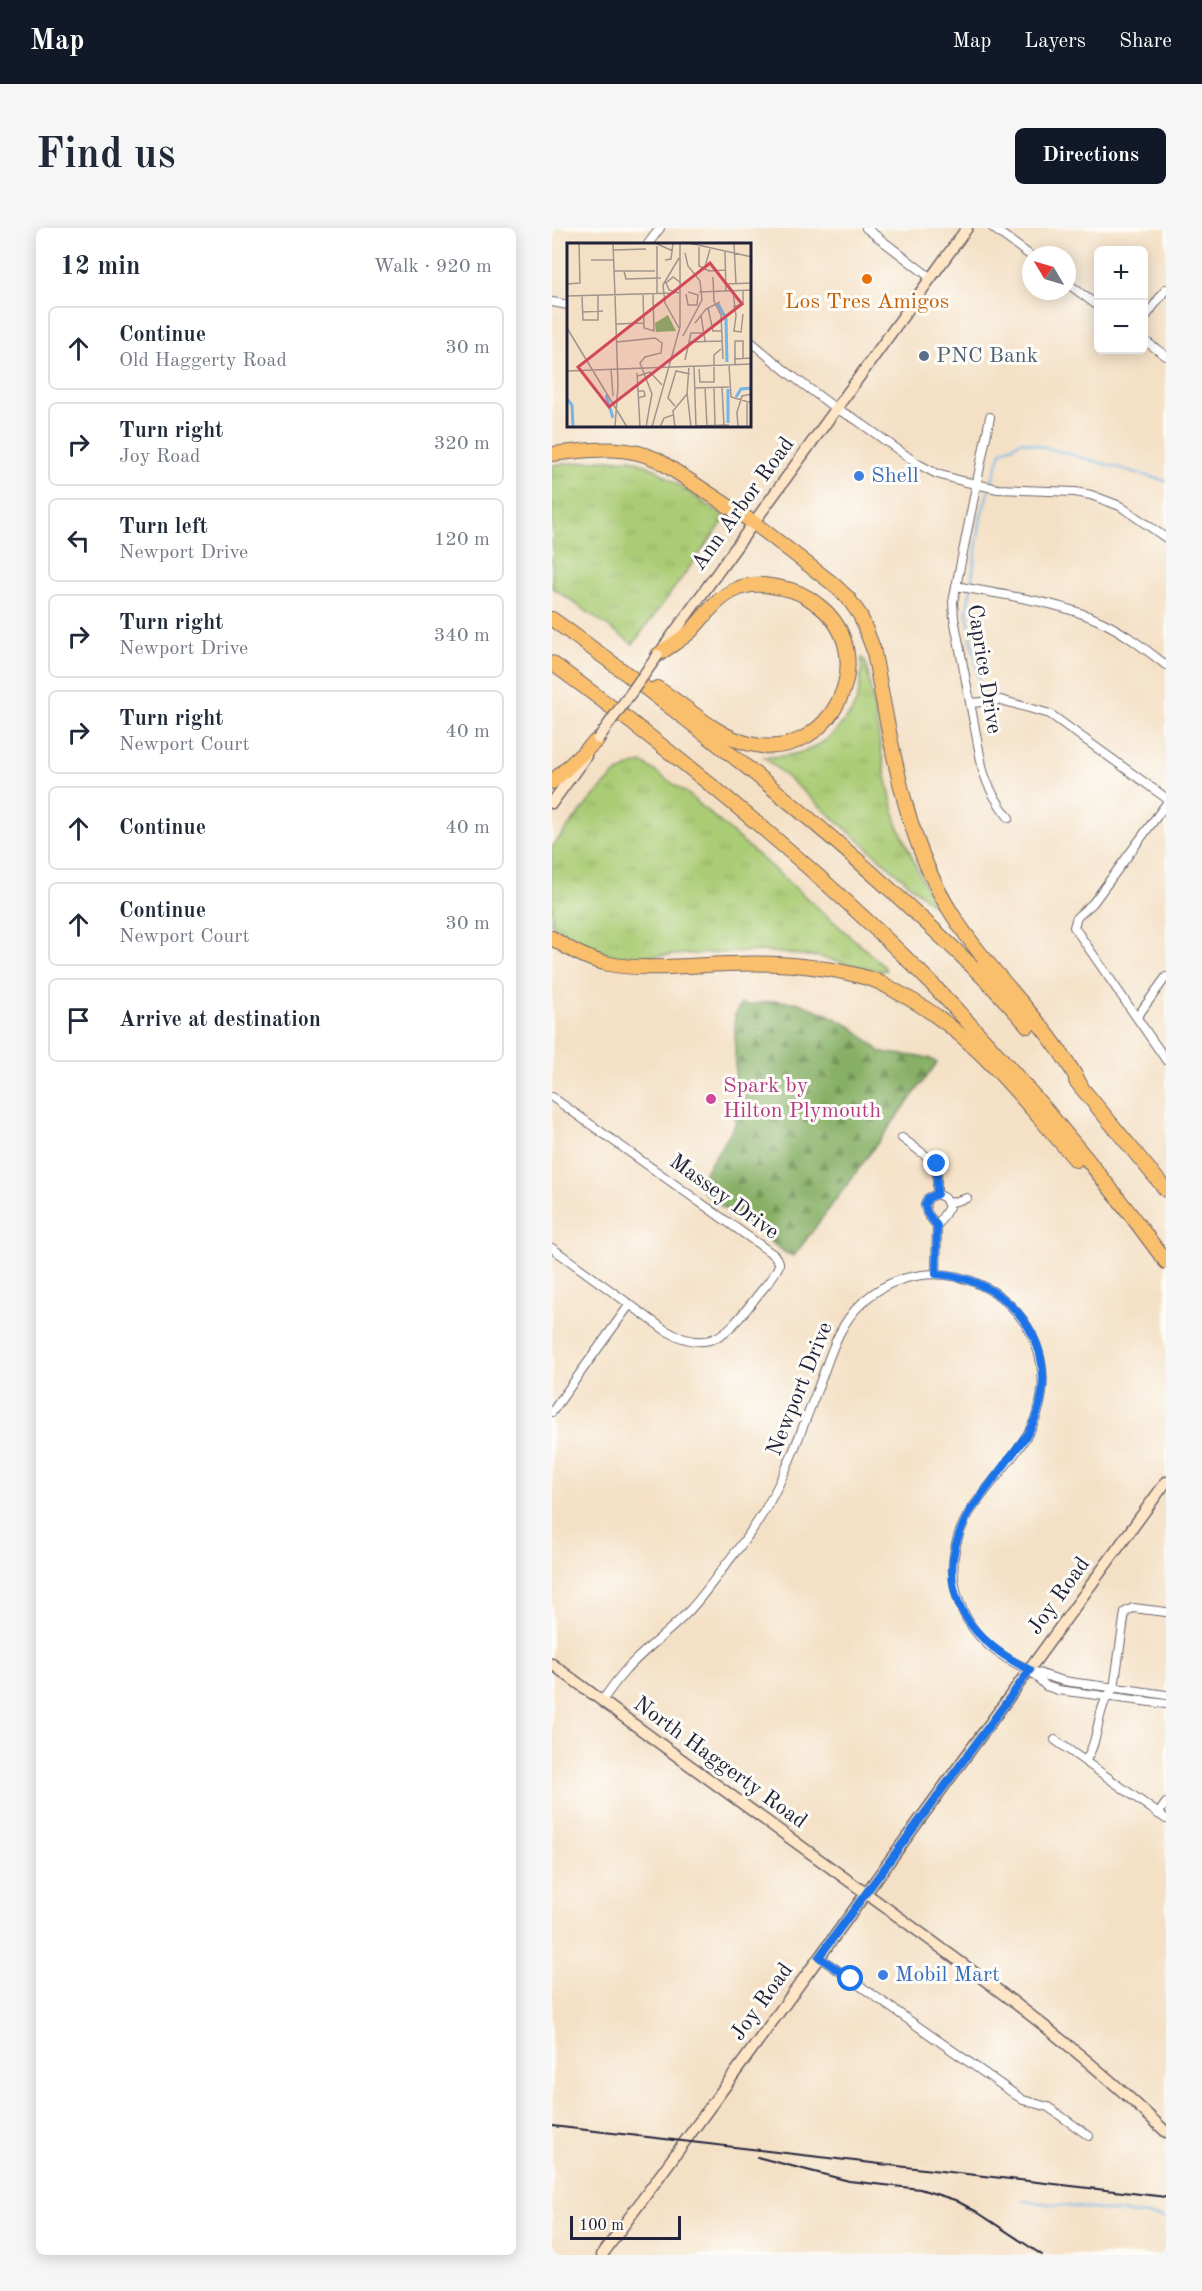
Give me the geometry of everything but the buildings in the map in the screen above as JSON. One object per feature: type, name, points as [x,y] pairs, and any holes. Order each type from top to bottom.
[{"type":"highway","points":[[552,454],[617,449],[641,453],[666,464],[754,523],[848,598],[860,615],[873,648],[908,812],[927,868],[961,928],[1067,1060],[1081,1086]]},
{"type":"highway","points":[[603,655],[679,701],[726,736],[761,746],[793,742],[815,730],[839,702],[848,674],[846,648],[841,634],[828,613],[811,599],[796,591],[759,584],[738,588],[721,599],[708,609],[689,632],[658,655]]},
{"type":"highway","points":[[552,619],[603,655],[794,804],[965,957],[1004,997],[1081,1086],[1166,1190]]},
{"type":"highway","points":[[552,663],[715,787],[816,874],[929,982],[1040,1103],[1132,1215],[1166,1262]]},
{"type":"highway","points":[[552,782],[598,739]]},
{"type":"highway","points":[[552,938],[588,958],[610,965],[746,963],[809,966],[838,970],[873,980],[926,1007],[963,1035],[1091,1178],[1132,1215]]},
{"type":"main road","name":"Ann Arbor Road","points":[[552,803],[967,228]]},
{"type":"main road","name":"Joy Road","points":[[602,2255],[1166,1482]]},
{"type":"main road","name":"North Haggerty Road","points":[[552,1664],[867,1893],[1071,2048],[1166,2133]]},
{"type":"street","points":[[649,243],[660,228]]},
{"type":"street","points":[[993,228],[1022,249]]},
{"type":"street","points":[[869,229],[932,278]]},
{"type":"street","points":[[1148,312],[1166,289]]},
{"type":"street","points":[[1076,290],[1094,303]]},
{"type":"street","points":[[552,303],[567,305]]},
{"type":"street","points":[[752,343],[835,408],[855,419],[918,464],[950,478],[978,484],[1012,490],[1075,492],[1091,495],[1120,506],[1166,538]]},
{"type":"street","points":[[1148,343],[1166,356]]},
{"type":"street","name":"Caprice Drive","points":[[990,417],[953,602],[954,618],[987,786],[1009,818]]},
{"type":"street","points":[[956,586],[1054,605],[1093,618],[1125,635],[1166,665]]},
{"type":"street","points":[[972,703],[1001,700],[1050,714],[1166,798]]},
{"type":"street","points":[[1166,804],[1093,903],[1077,917],[1074,924],[1075,930],[1166,1060]]},
{"type":"street","points":[[1137,1017],[1166,977]]},
{"type":"street","name":"Massey Drive","points":[[552,1097],[774,1255],[779,1262],[777,1271],[734,1326],[711,1340],[692,1341],[676,1336],[630,1304]]},
{"type":"street","points":[[902,1138],[937,1164],[937,1194]]},
{"type":"street","points":[[936,1274],[937,1226],[948,1210],[949,1203],[937,1194]]},
{"type":"street","points":[[937,1194],[928,1198],[925,1205],[927,1213],[937,1226]]},
{"type":"street","points":[[949,1203],[967,1198]]},
{"type":"street","points":[[552,1248],[630,1304],[552,1412]]},
{"type":"street","name":"Newport Drive","points":[[602,1701],[626,1670],[692,1608],[757,1523],[780,1483],[838,1336],[853,1312],[869,1297],[890,1284],[912,1277],[936,1274],[972,1281],[992,1290],[1008,1302],[1030,1330],[1040,1357],[1042,1387],[1035,1419],[1028,1433],[966,1518],[957,1540],[952,1567],[956,1594],[963,1612],[978,1635],[1005,1658],[1030,1670]]},
{"type":"street","points":[[1085,1761],[1092,1751],[1106,1696],[1114,1688],[1125,1612],[1133,1608],[1166,1612]]},
{"type":"street","points":[[1030,1670],[1058,1680],[1166,1695]]},
{"type":"street","points":[[1030,1670],[1049,1687],[1166,1704]]},
{"type":"street","points":[[1055,1740],[1166,1819]]},
{"type":"street","points":[[1158,1814],[1166,1803]]},
{"type":"street","points":[[819,1957],[1023,2100],[1048,2107],[1089,2136]]},
{"type":"green space","points":[[631,459],[655,469],[726,518],[633,644],[552,587],[552,465]]},
{"type":"green space","points":[[862,658],[866,662],[896,821],[934,906],[764,757],[787,756],[808,750],[834,733],[849,716],[856,703]]},
{"type":"green space","points":[[643,763],[688,794],[886,970],[881,971],[819,957],[762,951],[620,957],[591,949],[552,925],[552,847],[614,775],[633,765]]},
{"type":"green space","points":[[796,1002],[825,1013],[852,1027],[881,1052],[929,1058],[937,1063],[794,1256],[786,1253],[705,1194],[701,1186],[703,1175],[735,1125],[735,1015],[741,1004]]},
{"type":"waterway","points":[[991,484],[1001,452],[1022,441],[1166,481]]},
{"type":"waterway","points":[[983,699],[967,613],[981,516],[989,490]]},
{"type":"waterway","points":[[984,705],[986,718]]},
{"type":"waterway","points":[[1023,2201],[1166,2219]]},
{"type":"railway","points":[[552,2126],[1166,2197]]},
{"type":"railway","points":[[757,2157],[849,2181],[920,2189],[955,2200],[1042,2255]]},
{"type":"place","name":"Los Tres Amigos","points":[[867,279]]},
{"type":"place","name":"PNC Bank","points":[[924,356]]},
{"type":"place","name":"Shell","points":[[859,476]]},
{"type":"place","name":"Spark by Hilton Plymouth","points":[[711,1099]]},
{"type":"place","name":"Mobil Mart","points":[[883,1975]]},
{"type":"route","points":[[851,1979],[819,1957],[1030,1670],[1005,1658],[978,1635],[963,1612],[956,1594],[952,1567],[962,1525],[1032,1426],[1040,1405],[1042,1366],[1038,1348],[1030,1330],[1020,1314],[1008,1302],[992,1290],[972,1281],[936,1274],[937,1226],[927,1213],[925,1205],[928,1198],[937,1194],[937,1164]]}]
